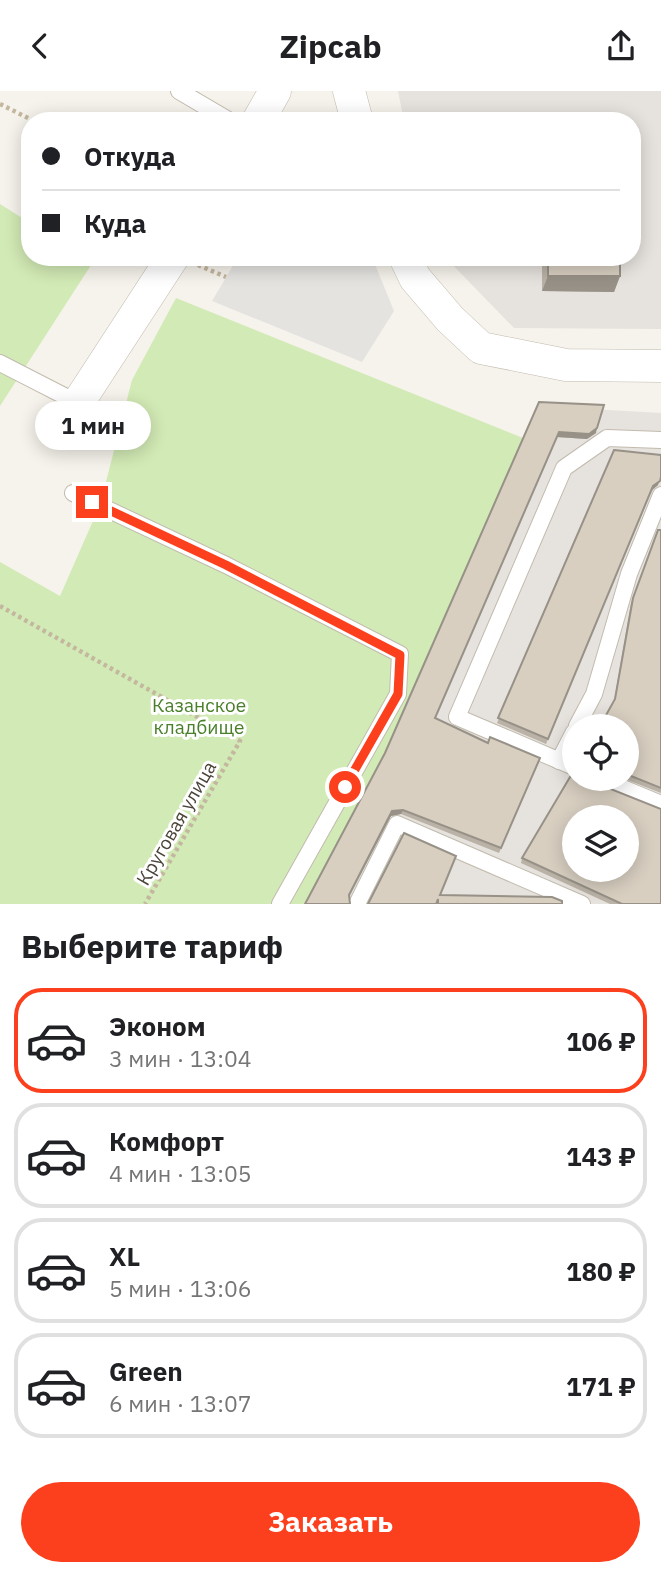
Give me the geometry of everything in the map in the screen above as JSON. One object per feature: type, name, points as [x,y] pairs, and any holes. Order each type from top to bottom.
[{"type":"street","points":[[263,112],[275,91]]},
{"type":"street","points":[[349,91],[355,112]]},
{"type":"street","points":[[78,403],[178,266]]},
{"type":"street","points":[[409,266],[415,278],[450,319],[481,348],[566,365],[661,366]]},
{"type":"lane","points":[[179,91],[215,112]]},
{"type":"lane","points":[[0,363],[78,403]]},
{"type":"lane","points":[[562,762],[457,717],[564,468],[607,438],[661,440]]},
{"type":"lane","points":[[73,493],[226,565],[400,655],[398,694],[280,904]]},
{"type":"lane","points":[[583,714],[594,694],[629,574],[658,512],[661,495]]},
{"type":"lane","points":[[630,791],[661,804]]},
{"type":"lane","points":[[357,904],[397,824],[582,904]]},
{"type":"path","points":[[0,104],[21,114]]},
{"type":"path","points":[[198,266],[226,277]]},
{"type":"path","name":"Круговая улица","points":[[0,606],[240,741],[145,904]]},
{"type":"shaded area","points":[[398,91],[661,91],[661,329],[514,328],[454,266],[641,266],[641,112],[402,112]]},
{"type":"shaded area","points":[[233,266],[376,266],[394,311],[362,362],[212,301]]},
{"type":"shaded area","points":[[537,406],[661,413],[661,904],[306,904],[383,758]]},
{"type":"green space","points":[[0,204],[21,217],[21,266],[90,266],[0,406]]},
{"type":"green space","name":"Казанское кладбище","points":[[176,298],[523,438],[383,758],[306,904],[0,904],[0,562],[60,596],[100,505],[132,380]]},
{"type":"building","points":[[548,266],[620,266],[620,276],[548,276]]},
{"type":"building","points":[[539,402],[604,405],[597,428],[589,434],[559,432],[435,718],[488,743],[490,737],[540,758],[501,848],[403,810],[392,811],[349,895],[350,904],[305,904],[385,753]]},
{"type":"building","points":[[614,450],[661,455],[661,477],[653,486],[548,739],[498,718]]},
{"type":"building","points":[[658,530],[661,530],[661,788],[639,779],[639,714],[607,714],[615,699],[633,598]]},
{"type":"building","points":[[562,791],[616,791],[661,809],[661,904],[622,904],[574,882],[639,882],[639,805],[562,805],[562,876],[522,858]]},
{"type":"building","points":[[404,833],[456,856],[440,895],[552,897],[562,901],[562,904],[438,904],[438,899],[436,904],[368,904]]},
{"type":"route","points":[[92,502],[226,565],[400,655],[398,694],[345,787]]}]
